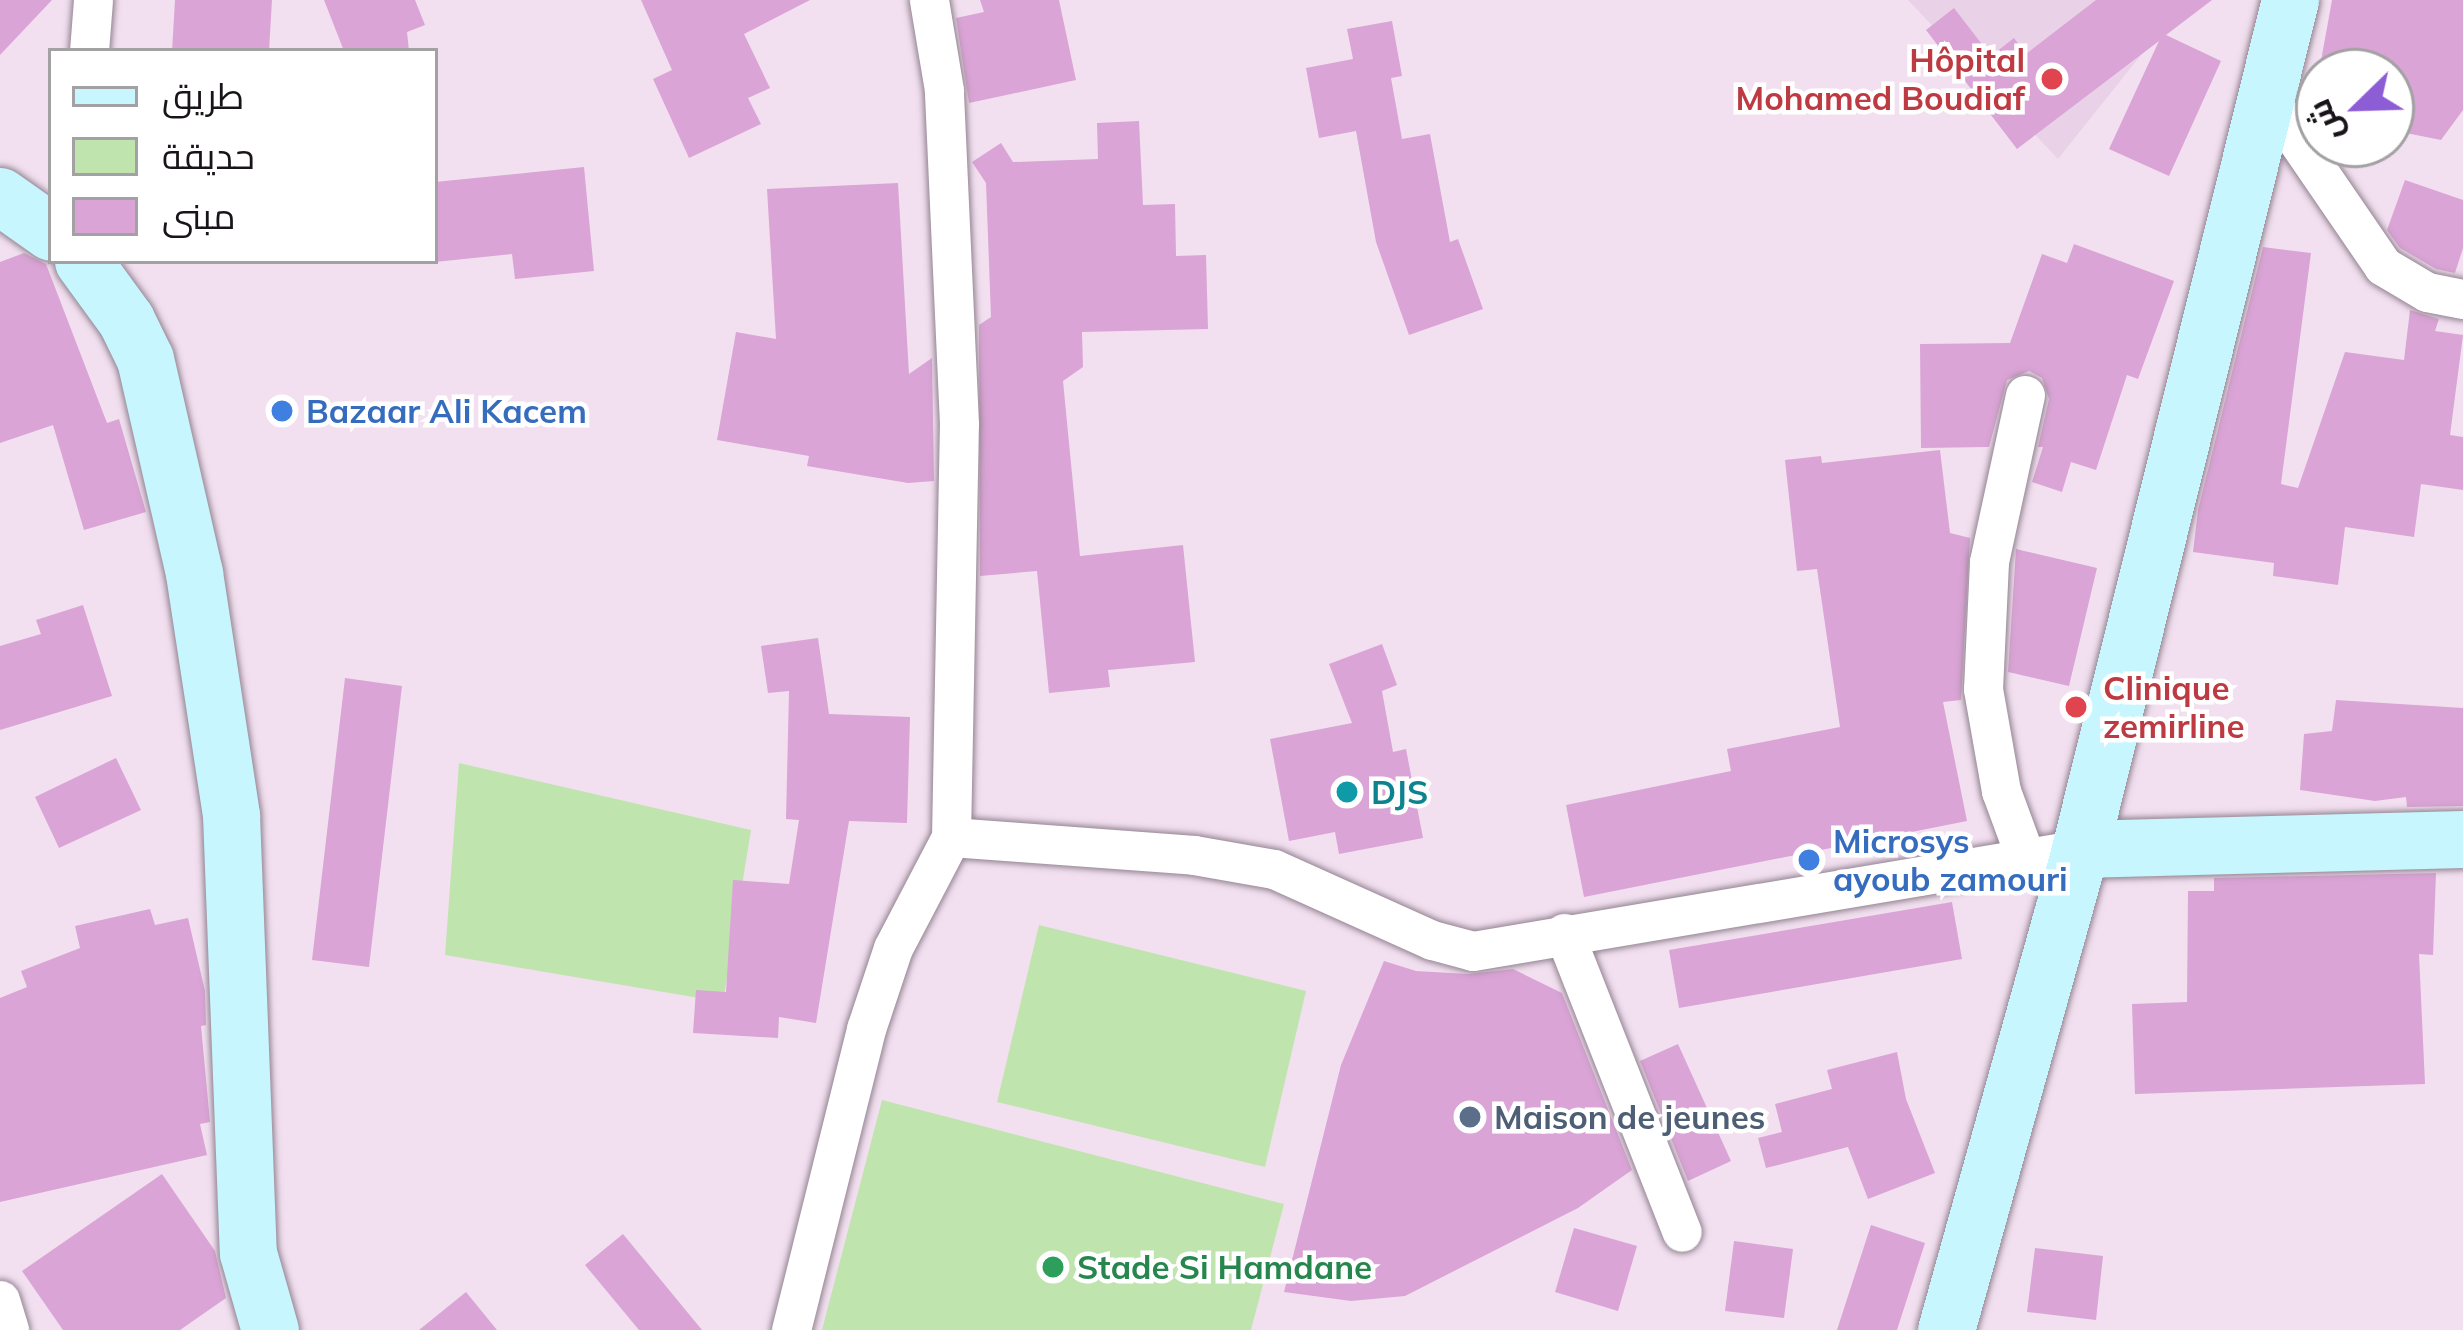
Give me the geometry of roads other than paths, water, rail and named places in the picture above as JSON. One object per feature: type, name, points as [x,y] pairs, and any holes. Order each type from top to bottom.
[{"type":"main road","points":[[1946,1330],[2053,854],[2290,0]]},
{"type":"main road","points":[[0,196],[48,230]]},
{"type":"main road","points":[[85,264],[127,320],[145,359],[194,573],[231,815],[248,1253],[270,1330]]},
{"type":"main road","points":[[2053,854],[2463,839]]},
{"type":"street","points":[[89,48],[93,0]]},
{"type":"street","points":[[791,1330],[866,1029],[893,948],[951,837],[959,424],[944,90],[929,0]]},
{"type":"street","points":[[2266,95],[2383,266],[2427,292],[2463,298]]},
{"type":"street","points":[[2025,395],[1989,562],[1983,689],[2001,791],[2053,854]]},
{"type":"street","points":[[951,837],[1194,855],[1274,868],[1432,940],[1474,951],[2053,854]]},
{"type":"street","points":[[1564,933],[1682,1232]]},
{"type":"street","points":[[0,1300],[9,1330]]},
{"type":"place","name":"Hôpital Mohamed Boudiaf","points":[[2052,79]]},
{"type":"place","name":"Bazaar Ali Kacem","points":[[282,411]]},
{"type":"place","name":"Clinique zemirline","points":[[2076,707]]},
{"type":"place","name":"DJS","points":[[1347,792]]},
{"type":"place","name":"Microsys ayoub zamouri","points":[[1809,860]]},
{"type":"place","name":"Maison de jeunes","points":[[1470,1117]]},
{"type":"place","name":"Stade Si Hamdane","points":[[1053,1267]]}]
